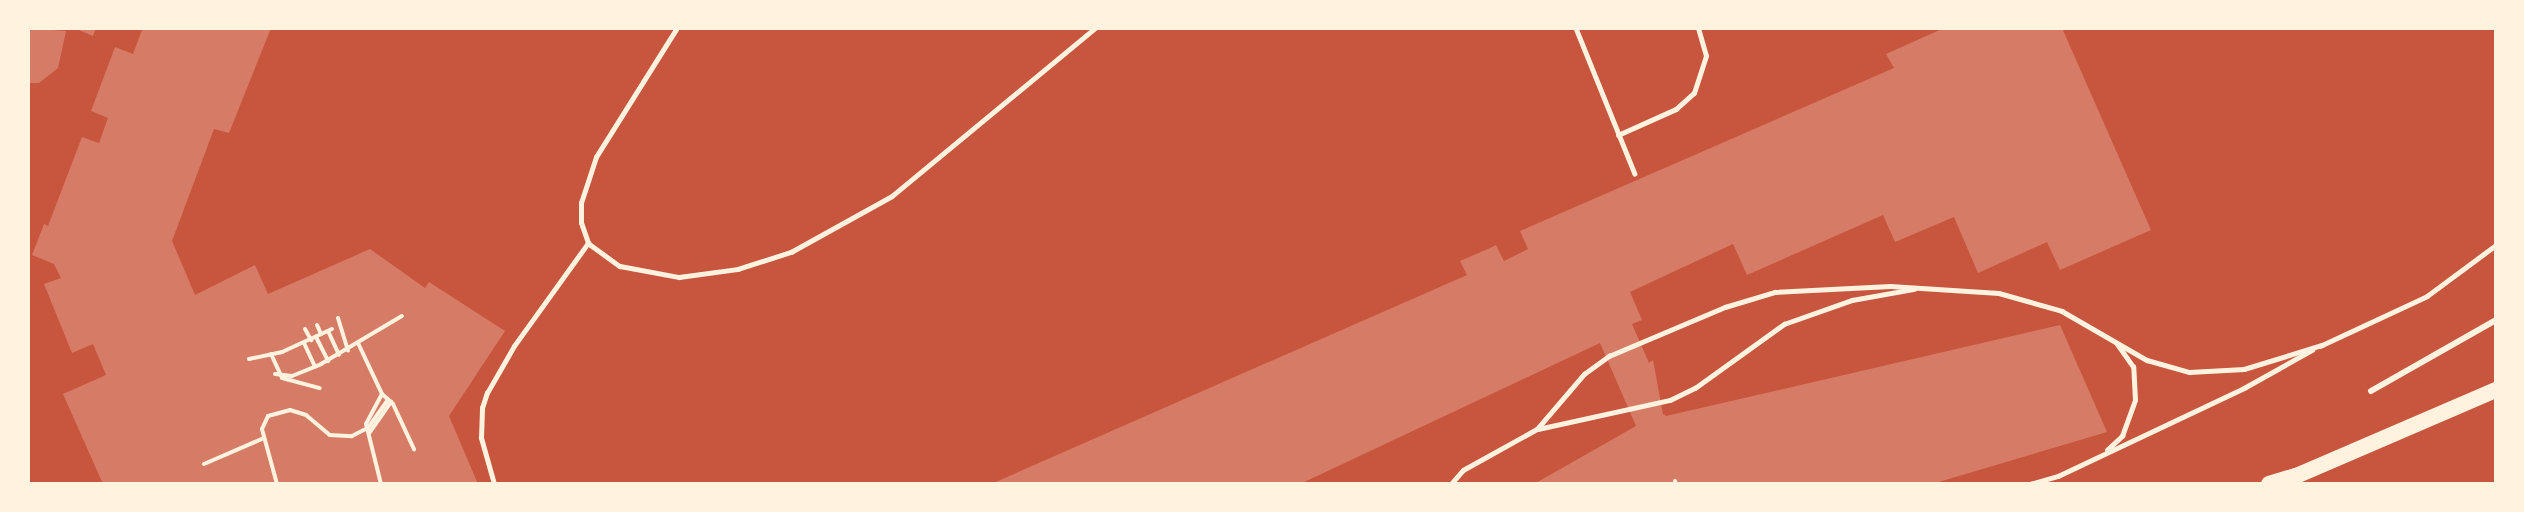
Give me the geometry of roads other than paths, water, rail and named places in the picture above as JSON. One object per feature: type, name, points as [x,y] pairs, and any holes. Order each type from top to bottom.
[{"type":"highway","points":[[2269,483],[2296,476],[2494,391]]},
{"type":"street","points":[[2371,391],[2496,320]]},
{"type":"lane","points":[[677,28],[596,157],[580,203],[581,223],[588,243],[620,266],[679,277],[738,270],[791,252],[892,196],[1095,28]]},
{"type":"lane","points":[[1576,28],[1635,174]]},
{"type":"lane","points":[[1618,135],[1676,109],[1694,93],[1706,56],[1698,28]]},
{"type":"lane","points":[[494,483],[481,438],[482,408],[487,393],[514,346],[588,243]]},
{"type":"lane","points":[[2030,483],[2098,457],[2244,388],[2322,345],[2427,296],[2496,245]]},
{"type":"lane","points":[[1537,429],[1597,363],[1725,307],[1774,292],[1832,287],[1932,287],[2034,301],[2062,311],[2147,360],[2189,372],[2244,369],[2322,345]]},
{"type":"lane","points":[[1451,483],[1463,470],[1537,429],[1670,400],[1695,388],[1784,324],[1868,296],[1932,287]]},
{"type":"lane","points":[[2098,457],[2122,436],[2135,400],[2133,367],[2113,340]]}]
